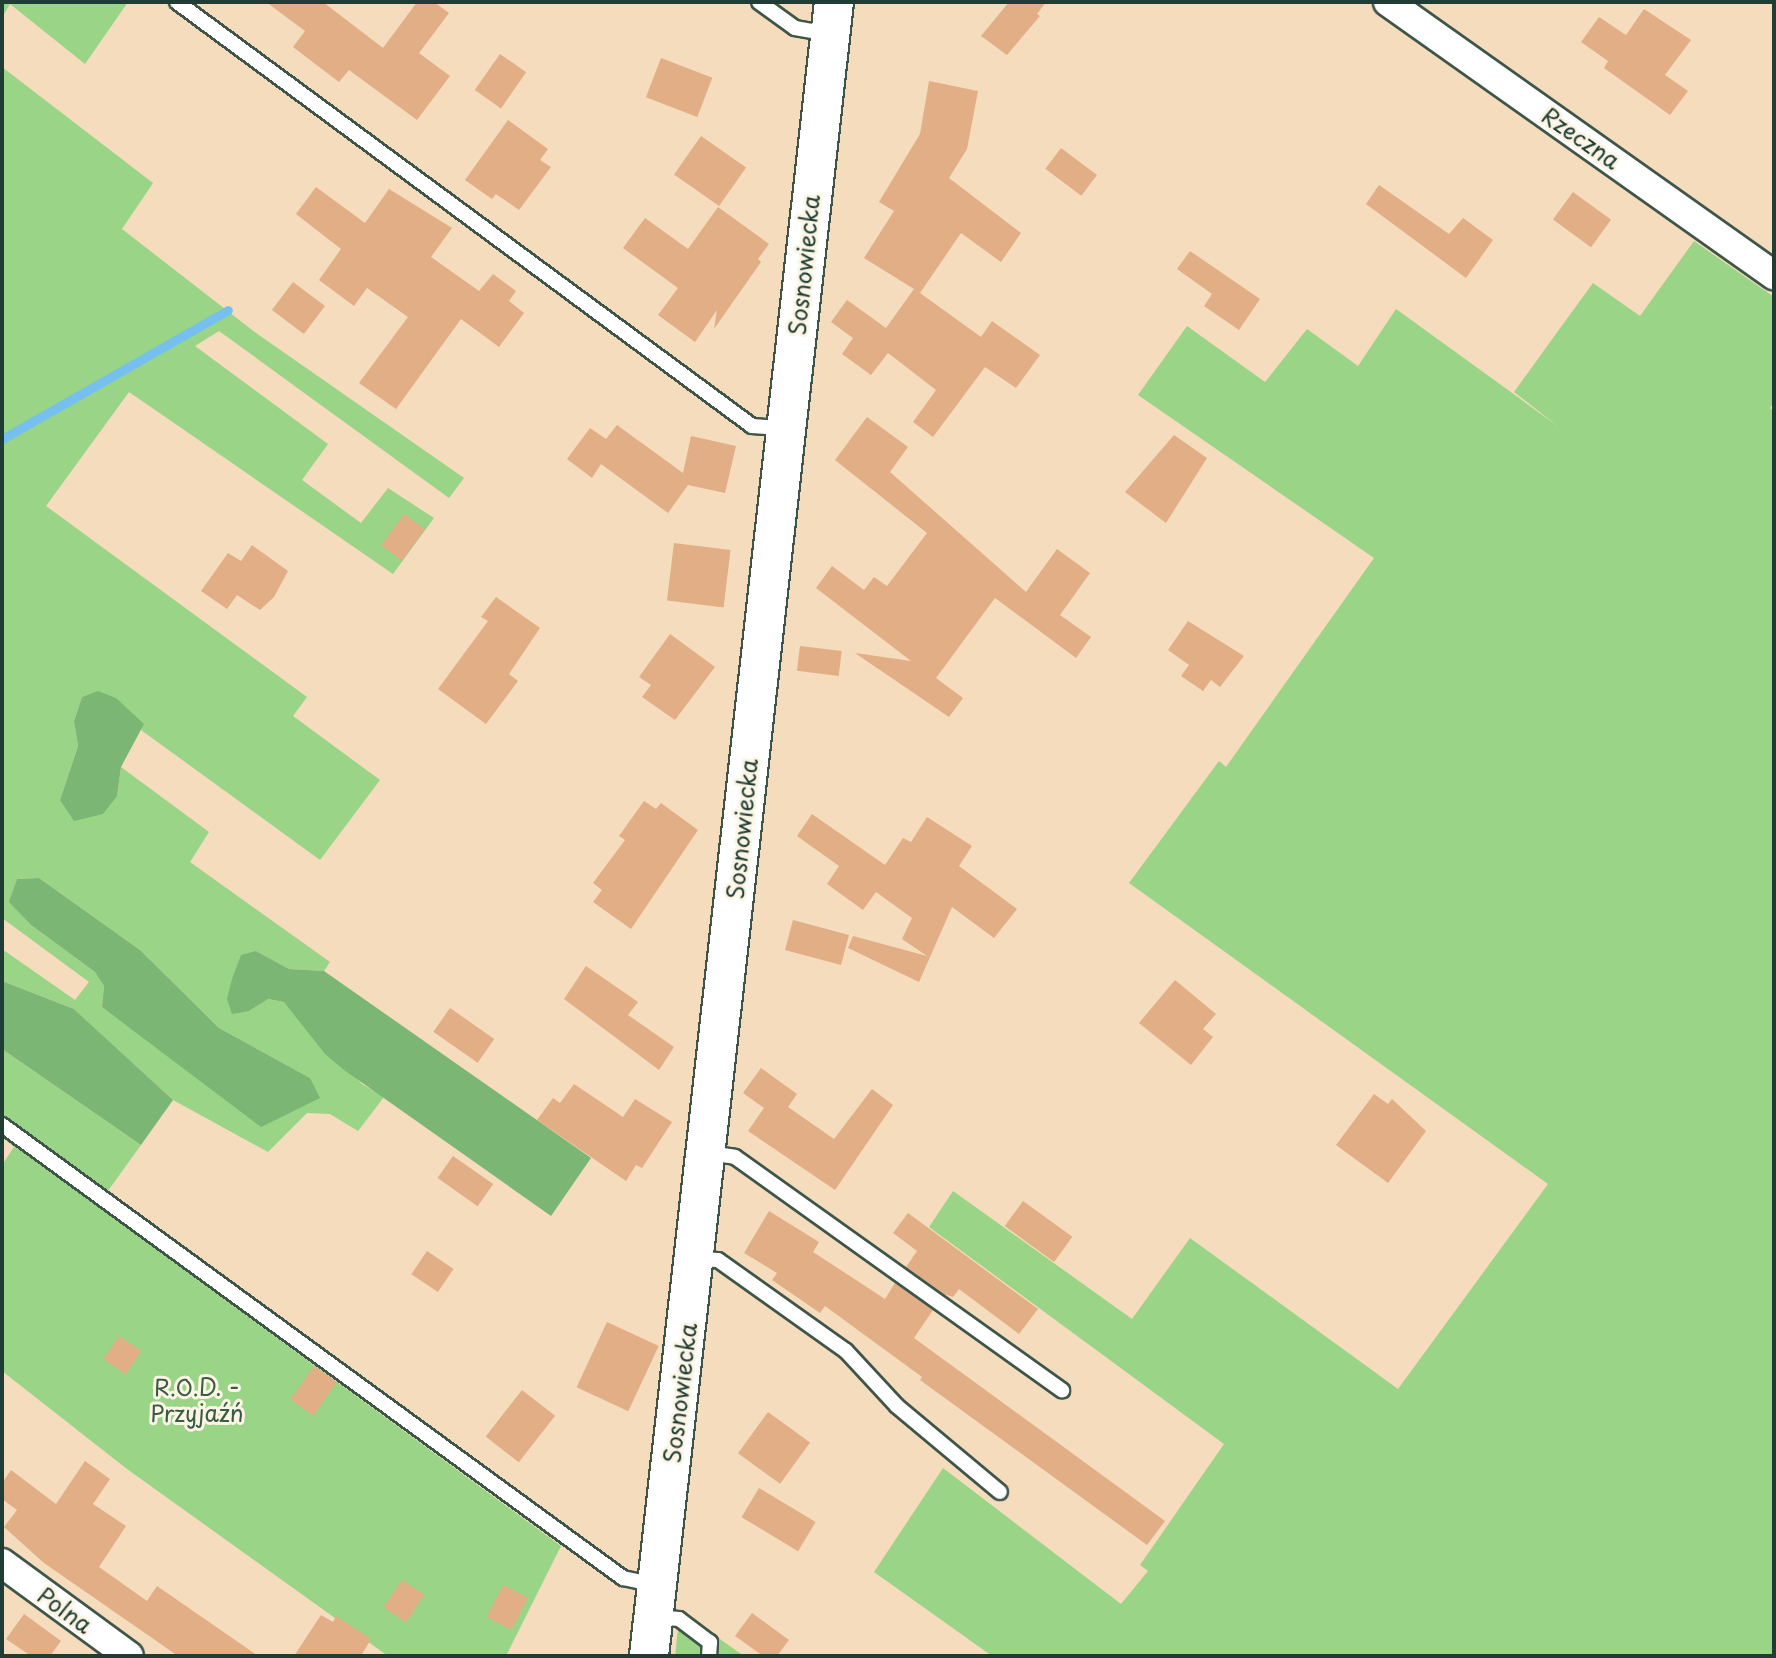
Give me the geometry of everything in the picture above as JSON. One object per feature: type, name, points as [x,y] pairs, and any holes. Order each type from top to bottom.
[{"type":"street","name":"Rzeczna","points":[[1388,2],[1774,275]]},
{"type":"street","name":"Sosnowiecka","points":[[649,1656],[832,18]]},
{"type":"street","name":"Polna","points":[[2,1563],[129,1656]]},
{"type":"lane","points":[[177,2],[752,426],[786,428]]},
{"type":"lane","points":[[759,2],[795,28],[832,18]]},
{"type":"lane","points":[[2,1125],[710,1642],[709,1656]]},
{"type":"lane","points":[[707,1153],[735,1157],[1062,1390]]},
{"type":"lane","points":[[695,1259],[718,1261],[846,1351],[897,1406],[1000,1492]]},
{"type":"green space","points":[[2,2],[128,2],[85,64],[10,4],[2,18]]},
{"type":"green space","points":[[2,67],[153,183],[122,229],[256,333],[464,478],[449,498],[219,331],[195,346],[328,444],[302,480],[361,523],[388,488],[434,518],[393,574],[129,392],[46,506],[307,697],[293,716],[380,780],[320,860],[141,730],[143,724],[98,692],[82,697],[74,721],[78,746],[60,800],[117,796],[121,767],[209,832],[190,862],[330,962],[324,971],[289,969],[256,951],[249,1011],[267,999],[284,1002],[362,1084],[384,1097],[358,1131],[330,1114],[307,1113],[268,1152],[173,1100],[74,1009],[2,981],[2,949],[75,1000],[89,982],[2,918]],"holes":[[[39,878],[140,950],[219,1028],[310,1078],[158,1048],[102,1007],[104,986],[95,972],[31,925],[10,902],[17,879]]]},
{"type":"green space","points":[[1694,241],[1774,297],[1774,402],[1770,408],[1774,412],[1774,1656],[992,1656],[874,1572],[943,1468],[1121,1604],[1148,1571],[1140,1565],[1224,1444],[929,1227],[953,1191],[1132,1319],[1190,1238],[1398,1389],[1548,1184],[1129,883],[1219,761],[1226,767],[1374,558],[1138,395],[1187,326],[1265,382],[1307,329],[1358,366],[1396,309],[1559,427],[1514,392],[1558,331],[1593,283],[1640,316]]},
{"type":"green space","points":[[98,691],[116,698],[144,724],[121,767],[117,796],[103,814],[74,821],[60,800],[78,746],[74,721],[82,697]]},
{"type":"green space","points":[[39,878],[140,950],[219,1028],[310,1078],[320,1098],[261,1127],[102,1007],[104,986],[95,972],[31,925],[9,902],[17,879]]},
{"type":"green space","points":[[256,951],[289,969],[324,971],[591,1158],[551,1216],[344,1070],[325,1054],[284,1002],[268,999],[249,1011],[232,1014],[227,999],[241,955]]},
{"type":"green space","points":[[2,981],[74,1009],[173,1100],[141,1145],[2,1049]]},
{"type":"green space","name":"R.O.D. - Przyjaźń","points":[[2,1049],[141,1145],[97,1206],[561,1546],[506,1656],[388,1656],[127,1469],[2,1371],[2,1165],[14,1147],[2,1137]]},
{"type":"green space","points":[[680,1611],[744,1656],[675,1656]]},
{"type":"building","points":[[266,2],[323,2],[383,48],[417,2],[434,2],[449,13],[419,53],[450,76],[417,120],[349,70],[339,82],[293,47],[305,31]]},
{"type":"building","points":[[1009,2],[1046,2],[1037,14],[1040,16],[1007,55],[981,36]]},
{"type":"building","points":[[1644,9],[1691,40],[1665,75],[1688,91],[1670,115],[1604,68],[1608,61],[1581,42],[1599,17],[1626,35]]},
{"type":"building","points":[[500,54],[526,72],[501,108],[475,90]]},
{"type":"building","points":[[661,58],[712,78],[697,117],[646,97]]},
{"type":"building","points":[[929,81],[978,91],[967,149],[949,178],[1021,233],[1001,262],[961,233],[920,293],[981,337],[992,321],[1040,355],[1016,388],[985,367],[933,437],[913,422],[936,390],[888,353],[871,375],[842,354],[853,338],[831,322],[847,300],[886,328],[914,289],[864,258],[894,211],[879,202],[920,134]]},
{"type":"building","points":[[508,120],[548,149],[540,160],[551,167],[519,210],[496,194],[492,199],[465,180]]},
{"type":"building","points":[[701,136],[746,168],[719,206],[674,175]]},
{"type":"building","points":[[1061,148],[1097,175],[1081,196],[1045,169]]},
{"type":"building","points":[[1379,185],[1449,234],[1463,218],[1493,240],[1466,278],[1366,204]]},
{"type":"building","points":[[316,187],[365,223],[389,189],[452,228],[431,257],[479,291],[493,274],[516,291],[509,301],[524,313],[499,347],[461,319],[396,409],[359,383],[408,317],[367,288],[354,306],[319,280],[341,249],[296,214]]},
{"type":"building","points":[[1573,192],[1611,220],[1591,247],[1553,220]]},
{"type":"building","points":[[718,207],[769,244],[758,259],[761,262],[714,329],[717,310],[695,342],[658,315],[678,288],[623,248],[645,218],[688,249]]},
{"type":"building","points":[[1190,251],[1260,299],[1239,330],[1204,306],[1212,294],[1177,269]]},
{"type":"building","points":[[293,282],[325,306],[304,334],[272,310]]},
{"type":"building","points":[[867,417],[908,447],[890,472],[1026,592],[1057,549],[1090,573],[1060,615],[1091,637],[1076,658],[995,598],[936,678],[963,698],[949,717],[855,653],[911,661],[816,588],[832,566],[864,590],[874,577],[887,586],[927,533],[835,460]]},
{"type":"building","points":[[617,425],[683,473],[691,436],[736,446],[725,493],[688,485],[668,513],[601,464],[592,478],[567,459],[590,428],[606,439]]},
{"type":"building","points":[[1174,435],[1207,458],[1166,523],[1125,492]]},
{"type":"building","points":[[404,514],[425,529],[402,561],[381,546]]},
{"type":"building","points":[[674,543],[731,550],[724,608],[667,601]]},
{"type":"building","points":[[252,545],[288,571],[274,597],[260,610],[237,595],[227,609],[201,591],[228,553],[241,561]]},
{"type":"building","points":[[496,597],[540,628],[509,674],[518,681],[486,724],[438,689],[488,621],[481,617]]},
{"type":"building","points":[[1188,621],[1244,656],[1220,687],[1211,680],[1203,691],[1181,676],[1189,665],[1168,650]]},
{"type":"building","points":[[670,634],[715,667],[675,720],[642,697],[651,685],[639,677]]},
{"type":"building","points":[[800,646],[842,651],[839,676],[797,671]]},
{"type":"building","points":[[644,801],[656,809],[661,803],[698,830],[631,929],[593,902],[602,890],[593,883],[625,840],[619,836]]},
{"type":"building","points":[[812,814],[885,865],[903,838],[911,842],[927,817],[972,846],[959,866],[1017,909],[994,938],[952,907],[919,982],[848,948],[853,936],[927,956],[902,939],[912,918],[876,892],[863,910],[827,884],[839,866],[797,836]]},
{"type":"building","points":[[793,920],[849,935],[841,965],[785,950]]},
{"type":"building","points":[[586,966],[638,1002],[628,1015],[674,1047],[659,1070],[564,999]]},
{"type":"building","points":[[1175,980],[1216,1014],[1203,1029],[1213,1037],[1191,1065],[1139,1023]]},
{"type":"building","points":[[450,1008],[494,1039],[478,1063],[433,1032]]},
{"type":"building","points":[[761,1068],[797,1094],[788,1107],[834,1139],[872,1089],[893,1105],[835,1190],[748,1131],[764,1108],[743,1093]]},
{"type":"building","points":[[574,1084],[623,1117],[635,1099],[672,1122],[642,1168],[636,1165],[626,1181],[537,1120],[553,1098],[560,1103]]},
{"type":"building","points":[[1374,1094],[1388,1104],[1392,1099],[1426,1131],[1388,1183],[1336,1145]]},
{"type":"building","points":[[453,1156],[493,1184],[478,1206],[438,1178]]},
{"type":"building","points":[[1023,1201],[1072,1237],[1054,1262],[1005,1226]]},
{"type":"building","points":[[769,1211],[819,1242],[813,1252],[885,1299],[895,1283],[933,1310],[914,1338],[1165,1521],[1147,1545],[920,1380],[922,1377],[825,1306],[820,1313],[772,1280],[777,1273],[744,1253]]},
{"type":"building","points":[[908,1213],[1038,1309],[1019,1334],[959,1289],[953,1297],[944,1294],[906,1267],[917,1251],[893,1233]]},
{"type":"building","points":[[427,1251],[454,1269],[438,1292],[411,1274]]},
{"type":"building","points":[[607,1322],[659,1346],[628,1411],[577,1387]]},
{"type":"building","points":[[119,1336],[141,1351],[126,1374],[103,1359]]},
{"type":"building","points":[[314,1366],[337,1382],[313,1416],[290,1400]]},
{"type":"building","points":[[522,1390],[555,1416],[519,1462],[486,1436]]},
{"type":"building","points":[[768,1412],[810,1443],[780,1484],[738,1453]]},
{"type":"building","points":[[85,1461],[110,1479],[93,1504],[126,1526],[99,1567],[147,1601],[157,1586],[258,1656],[178,1656],[44,1563],[4,1527],[17,1510],[2,1499],[2,1483],[11,1470],[56,1504]]},
{"type":"building","points":[[759,1488],[816,1522],[798,1551],[741,1517]]},
{"type":"building","points":[[402,1580],[424,1595],[406,1622],[384,1607]]},
{"type":"building","points":[[503,1585],[528,1598],[512,1630],[487,1617]]},
{"type":"building","points":[[752,1613],[789,1640],[777,1656],[763,1656],[735,1636]]},
{"type":"building","points":[[24,1614],[61,1641],[50,1656],[31,1656],[6,1639]]},
{"type":"building","points":[[321,1615],[333,1622],[336,1616],[371,1639],[361,1656],[294,1656]]},
{"type":"waterway","points":[[2,439],[228,310]]}]
